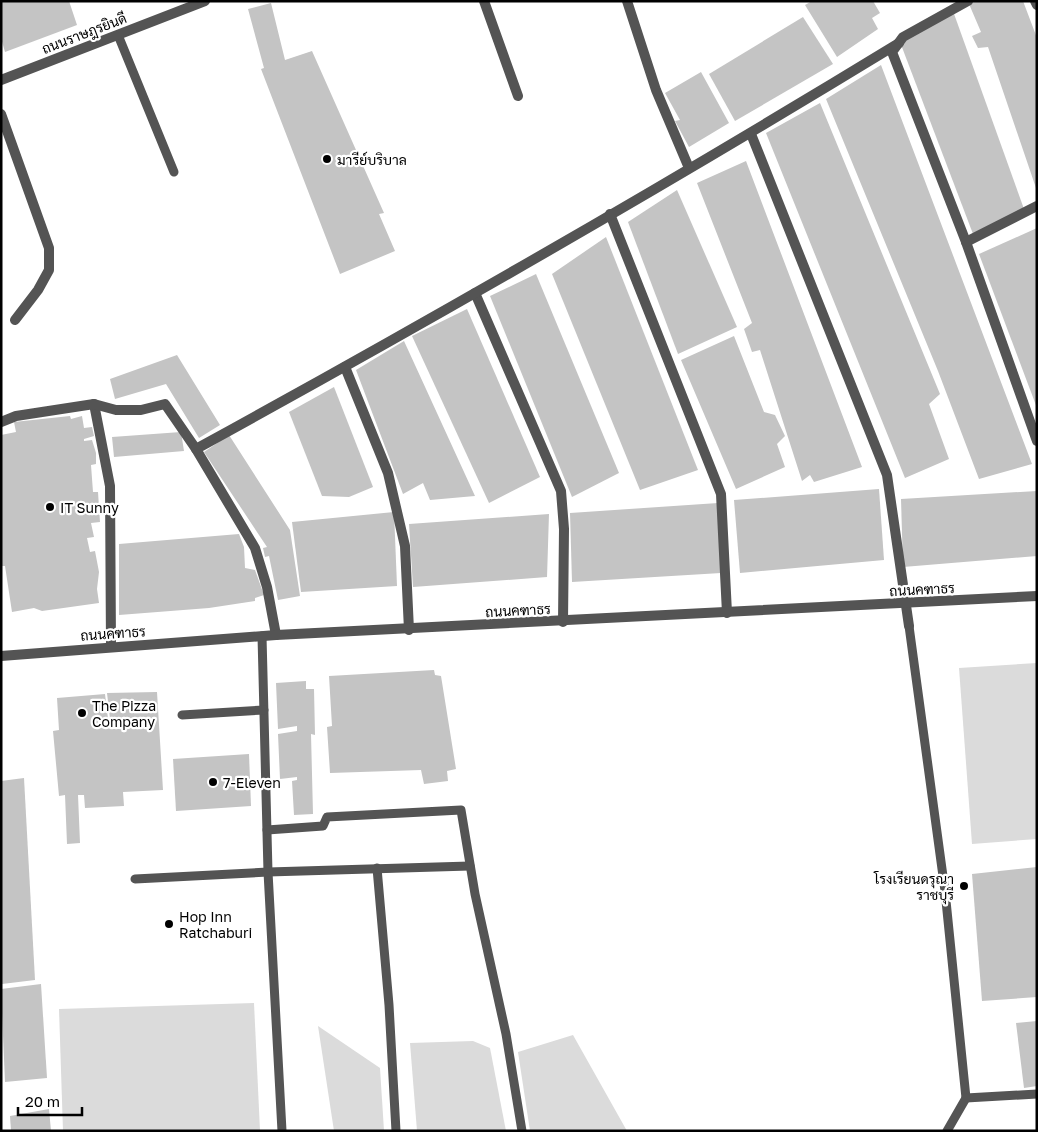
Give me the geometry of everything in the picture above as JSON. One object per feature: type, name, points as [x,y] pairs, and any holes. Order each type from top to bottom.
[{"type":"street","name":"ถนนราษฎรยินดี","points":[[2,76],[118,35],[188,4],[205,1]]},
{"type":"street","points":[[484,1],[518,96]]},
{"type":"street","points":[[627,1],[656,90],[689,168]]},
{"type":"street","points":[[968,1],[903,37],[892,52],[966,242],[1037,441]]},
{"type":"street","points":[[1035,1],[1037,5]]},
{"type":"street","points":[[196,449],[475,293],[750,134],[899,43]]},
{"type":"street","points":[[1,114],[49,248],[49,270],[38,290],[14,320]]},
{"type":"street","points":[[750,134],[887,475],[909,626]]},
{"type":"street","points":[[966,242],[1037,206]]},
{"type":"street","points":[[610,214],[721,494],[727,613]]},
{"type":"street","points":[[475,293],[561,491],[564,529],[563,622]]},
{"type":"street","points":[[345,367],[388,473],[405,546],[408,630]]},
{"type":"street","points":[[94,404],[110,486],[111,647]]},
{"type":"street","points":[[1,422],[16,416],[94,404],[116,410],[141,410],[165,404],[196,449],[255,548],[267,587],[276,636]]},
{"type":"street","name":"ถนนคฑาธร","points":[[1,656],[262,636],[563,622],[1037,596]]},
{"type":"lane","points":[[118,35],[174,172]]},
{"type":"lane","points":[[909,626],[928,753],[945,891],[966,1098],[947,1131]]},
{"type":"lane","points":[[262,636],[268,872],[282,1131]]},
{"type":"lane","points":[[182,715],[264,710]]},
{"type":"lane","points":[[267,830],[323,826],[327,817],[461,810],[470,866],[506,1034],[522,1131]]},
{"type":"lane","points":[[135,879],[268,872],[470,866]]},
{"type":"lane","points":[[377,868],[389,1005],[396,1131]]},
{"type":"lane","points":[[966,1098],[1037,1094]]},
{"type":"shaded area","points":[[1037,663],[1037,839],[972,844],[959,668]]},
{"type":"shaded area","points":[[254,1003],[260,1131],[63,1131],[59,1009]]},
{"type":"shaded area","points":[[318,1026],[380,1068],[384,1131],[334,1131]]},
{"type":"shaded area","points":[[573,1035],[627,1131],[530,1131],[518,1052]]},
{"type":"shaded area","points":[[473,1041],[490,1048],[506,1131],[417,1131],[410,1043]]},
{"type":"building","points":[[69,1],[77,25],[5,52],[1,38],[1,2]]},
{"type":"building","points":[[812,1],[873,1],[880,13],[872,18],[878,29],[837,57],[805,5]]},
{"type":"building","points":[[975,1],[1023,1],[1037,38],[1037,191],[988,47],[978,48],[972,36],[981,32],[969,4]]},
{"type":"building","name":"มารีย์บริบาล","points":[[271,3],[285,60],[312,51],[384,213],[379,214],[395,251],[340,274],[261,69],[264,68],[248,9]]},
{"type":"building","points":[[953,11],[1024,209],[973,234],[900,42]]},
{"type":"building","points":[[803,17],[833,64],[735,121],[709,74]]},
{"type":"building","points":[[881,65],[1032,464],[979,479],[938,371],[826,99]]},
{"type":"building","points":[[701,72],[729,123],[689,147],[675,121],[680,120],[665,93]]},
{"type":"building","points":[[820,103],[940,394],[929,404],[949,459],[905,478],[766,133]]},
{"type":"building","points":[[746,161],[862,467],[814,482],[810,475],[802,481],[760,350],[752,352],[744,329],[752,323],[697,183]]},
{"type":"building","points":[[677,190],[737,327],[678,354],[628,222]]},
{"type":"building","points":[[1037,228],[1037,408],[979,254]]},
{"type":"building","points":[[606,237],[698,470],[640,490],[552,274]]},
{"type":"building","points":[[536,274],[619,473],[572,497],[490,296]]},
{"type":"building","points":[[467,309],[540,477],[489,503],[412,336]]},
{"type":"building","points":[[734,336],[764,412],[775,415],[785,436],[777,444],[785,467],[736,489],[681,360]]},
{"type":"building","points":[[404,341],[475,496],[430,500],[423,483],[403,494],[356,370]]},
{"type":"building","points":[[177,355],[220,425],[199,438],[166,384],[115,399],[110,379]]},
{"type":"building","points":[[334,387],[373,487],[349,497],[322,496],[289,412]]},
{"type":"building","name":"IT Sunny","points":[[70,416],[71,419],[82,416],[84,428],[92,427],[94,436],[84,439],[84,441],[92,440],[96,453],[96,464],[91,465],[93,492],[98,492],[100,522],[91,523],[94,537],[87,538],[90,552],[95,551],[99,572],[97,589],[99,603],[42,611],[34,608],[12,612],[5,566],[1,566],[1,435],[16,432],[14,422]]},
{"type":"building","points":[[181,432],[184,451],[114,457],[112,437]]},
{"type":"building","points":[[229,435],[290,530],[300,596],[278,600],[269,556],[265,557],[263,548],[267,547],[204,452]]},
{"type":"building","points":[[879,489],[884,560],[740,573],[734,500]]},
{"type":"building","points":[[1037,491],[1037,556],[903,567],[901,499]]},
{"type":"building","points":[[718,503],[721,573],[572,582],[570,513]]},
{"type":"building","points":[[394,512],[397,586],[301,592],[292,522]]},
{"type":"building","points":[[549,514],[547,577],[413,587],[409,524]]},
{"type":"building","points":[[239,534],[244,547],[245,568],[255,570],[264,595],[255,598],[255,601],[209,608],[119,615],[119,544]]},
{"type":"building","points":[[434,670],[435,675],[441,676],[456,769],[447,771],[448,781],[424,784],[421,770],[330,773],[327,727],[332,726],[329,676]]},
{"type":"building","points":[[306,681],[306,689],[314,689],[315,735],[311,734],[313,814],[294,815],[292,781],[297,780],[297,777],[280,779],[278,734],[297,731],[297,726],[278,729],[276,683]]},
{"type":"building","points":[[157,692],[163,790],[123,792],[124,806],[85,808],[84,795],[78,795],[80,843],[67,844],[65,795],[59,796],[53,731],[59,730],[57,698],[105,694],[109,727],[111,727],[107,693]]},
{"type":"building","name":"7-Eleven","points":[[249,754],[251,806],[176,811],[173,759]]},
{"type":"building","points":[[24,778],[35,980],[2,984],[1,781]]},
{"type":"building","points":[[1037,867],[1037,997],[982,1001],[972,874]]},
{"type":"building","points":[[41,984],[47,1078],[5,1082],[1,989]]},
{"type":"building","points":[[1037,1021],[1037,1086],[1024,1088],[1016,1023]]},
{"type":"building","points":[[49,1109],[51,1131],[11,1131],[10,1116]]},
{"type":"place","name":"มารีย์บริบาล","points":[[327,159]]},
{"type":"place","name":"IT Sunny","points":[[50,507]]},
{"type":"place","name":"The Pizza Company","points":[[82,713]]},
{"type":"place","name":"7-Eleven","points":[[213,782]]},
{"type":"place","name":"โรงเรียนดรุณา ราชบุรี","points":[[964,886]]},
{"type":"place","name":"Hop Inn Ratchaburi","points":[[169,924]]}]
